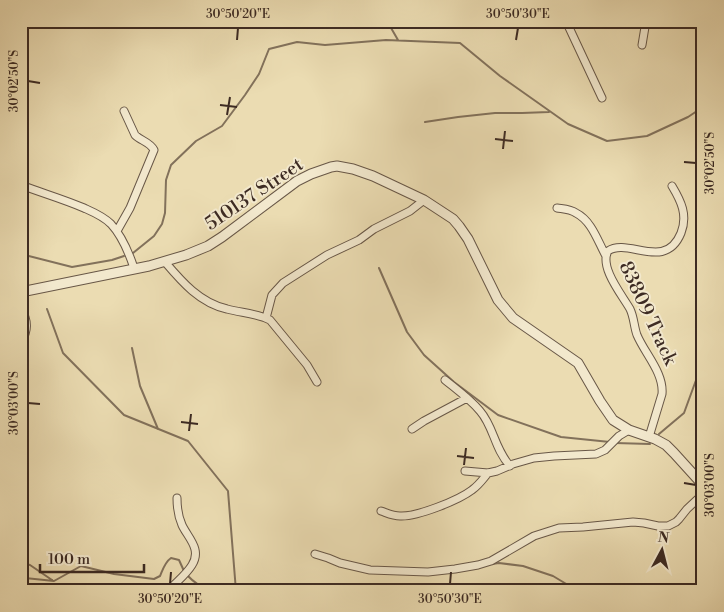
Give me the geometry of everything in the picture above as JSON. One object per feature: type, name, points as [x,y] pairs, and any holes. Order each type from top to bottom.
[{"type":"street","points":[[566,21],[602,98]]},
{"type":"street","points":[[642,45],[646,21]]},
{"type":"street","points":[[117,231],[130,208],[154,150],[148,143],[135,135],[124,111]]},
{"type":"street","name":"510137 Street","points":[[21,292],[165,262],[186,255],[208,246],[297,181],[311,174],[328,167],[337,166],[363,172],[424,200],[453,219],[468,239],[498,300],[513,318],[578,363],[610,416],[629,430],[662,443],[670,449],[703,485]]},
{"type":"street","points":[[21,186],[67,201],[96,214],[110,223],[117,231],[134,268]]},
{"type":"street","name":"83809 Track","points":[[649,437],[662,394],[662,384],[642,346],[630,310],[613,282],[605,259],[608,250],[616,247],[650,253],[659,252],[672,246],[680,236],[685,224],[682,204],[672,186]]},
{"type":"street","points":[[266,318],[272,295],[283,283],[327,255],[359,240],[374,229],[410,211],[424,200]]},
{"type":"street","points":[[557,208],[570,210],[583,217],[589,224],[606,256]]},
{"type":"street","points":[[165,262],[181,281],[197,295],[226,309],[254,314],[270,320],[296,350],[317,382]]},
{"type":"street","points":[[21,309],[27,323],[26,334],[21,342]]},
{"type":"street","points":[[445,380],[480,411],[504,460],[510,466]]},
{"type":"street","points":[[412,429],[467,398]]},
{"type":"street","points":[[465,471],[498,471],[529,459],[544,456],[596,454],[605,450],[619,436],[629,430]]},
{"type":"street","points":[[381,511],[394,516],[410,516],[426,511],[466,494],[477,486],[488,472]]},
{"type":"street","points":[[315,554],[340,563],[370,570],[428,572],[455,569],[491,561],[534,536],[559,528],[632,522],[668,526],[680,519],[687,509],[703,494]]},
{"type":"street","points":[[168,591],[183,577],[194,562],[195,557],[194,544],[182,524],[177,498]]},
{"type":"waterway","points":[[387,21],[398,40]]},
{"type":"waterway","points":[[133,253],[154,236],[162,224],[165,213],[166,180],[171,165],[196,141],[222,126],[259,74],[269,49],[297,42],[325,45],[386,40],[460,43],[500,76],[568,124],[607,141],[647,136],[688,117],[703,107]]},
{"type":"waterway","points":[[425,122],[495,113],[549,112]]},
{"type":"waterway","points":[[21,254],[72,267],[124,256]]},
{"type":"waterway","points":[[379,268],[407,332],[424,355],[454,382],[498,415],[561,437],[610,442]]},
{"type":"waterway","points":[[47,309],[63,353],[124,415],[188,441],[228,491],[236,591]]},
{"type":"waterway","points":[[132,348],[140,386],[158,429]]},
{"type":"waterway","points":[[659,434],[684,413],[703,361]]},
{"type":"waterway","points":[[615,443],[650,444]]},
{"type":"waterway","points":[[21,580],[25,578],[54,581],[81,566],[114,574],[154,579],[160,576],[171,558],[179,560],[184,571]]},
{"type":"waterway","points":[[21,563],[30,565],[52,580]]},
{"type":"waterway","points":[[492,564],[523,566],[553,576],[573,588],[589,591]]},
{"type":"waterway","points":[[188,576],[202,587],[231,591]]},
{"type":"waterway","points":[[567,591],[573,588]]}]
